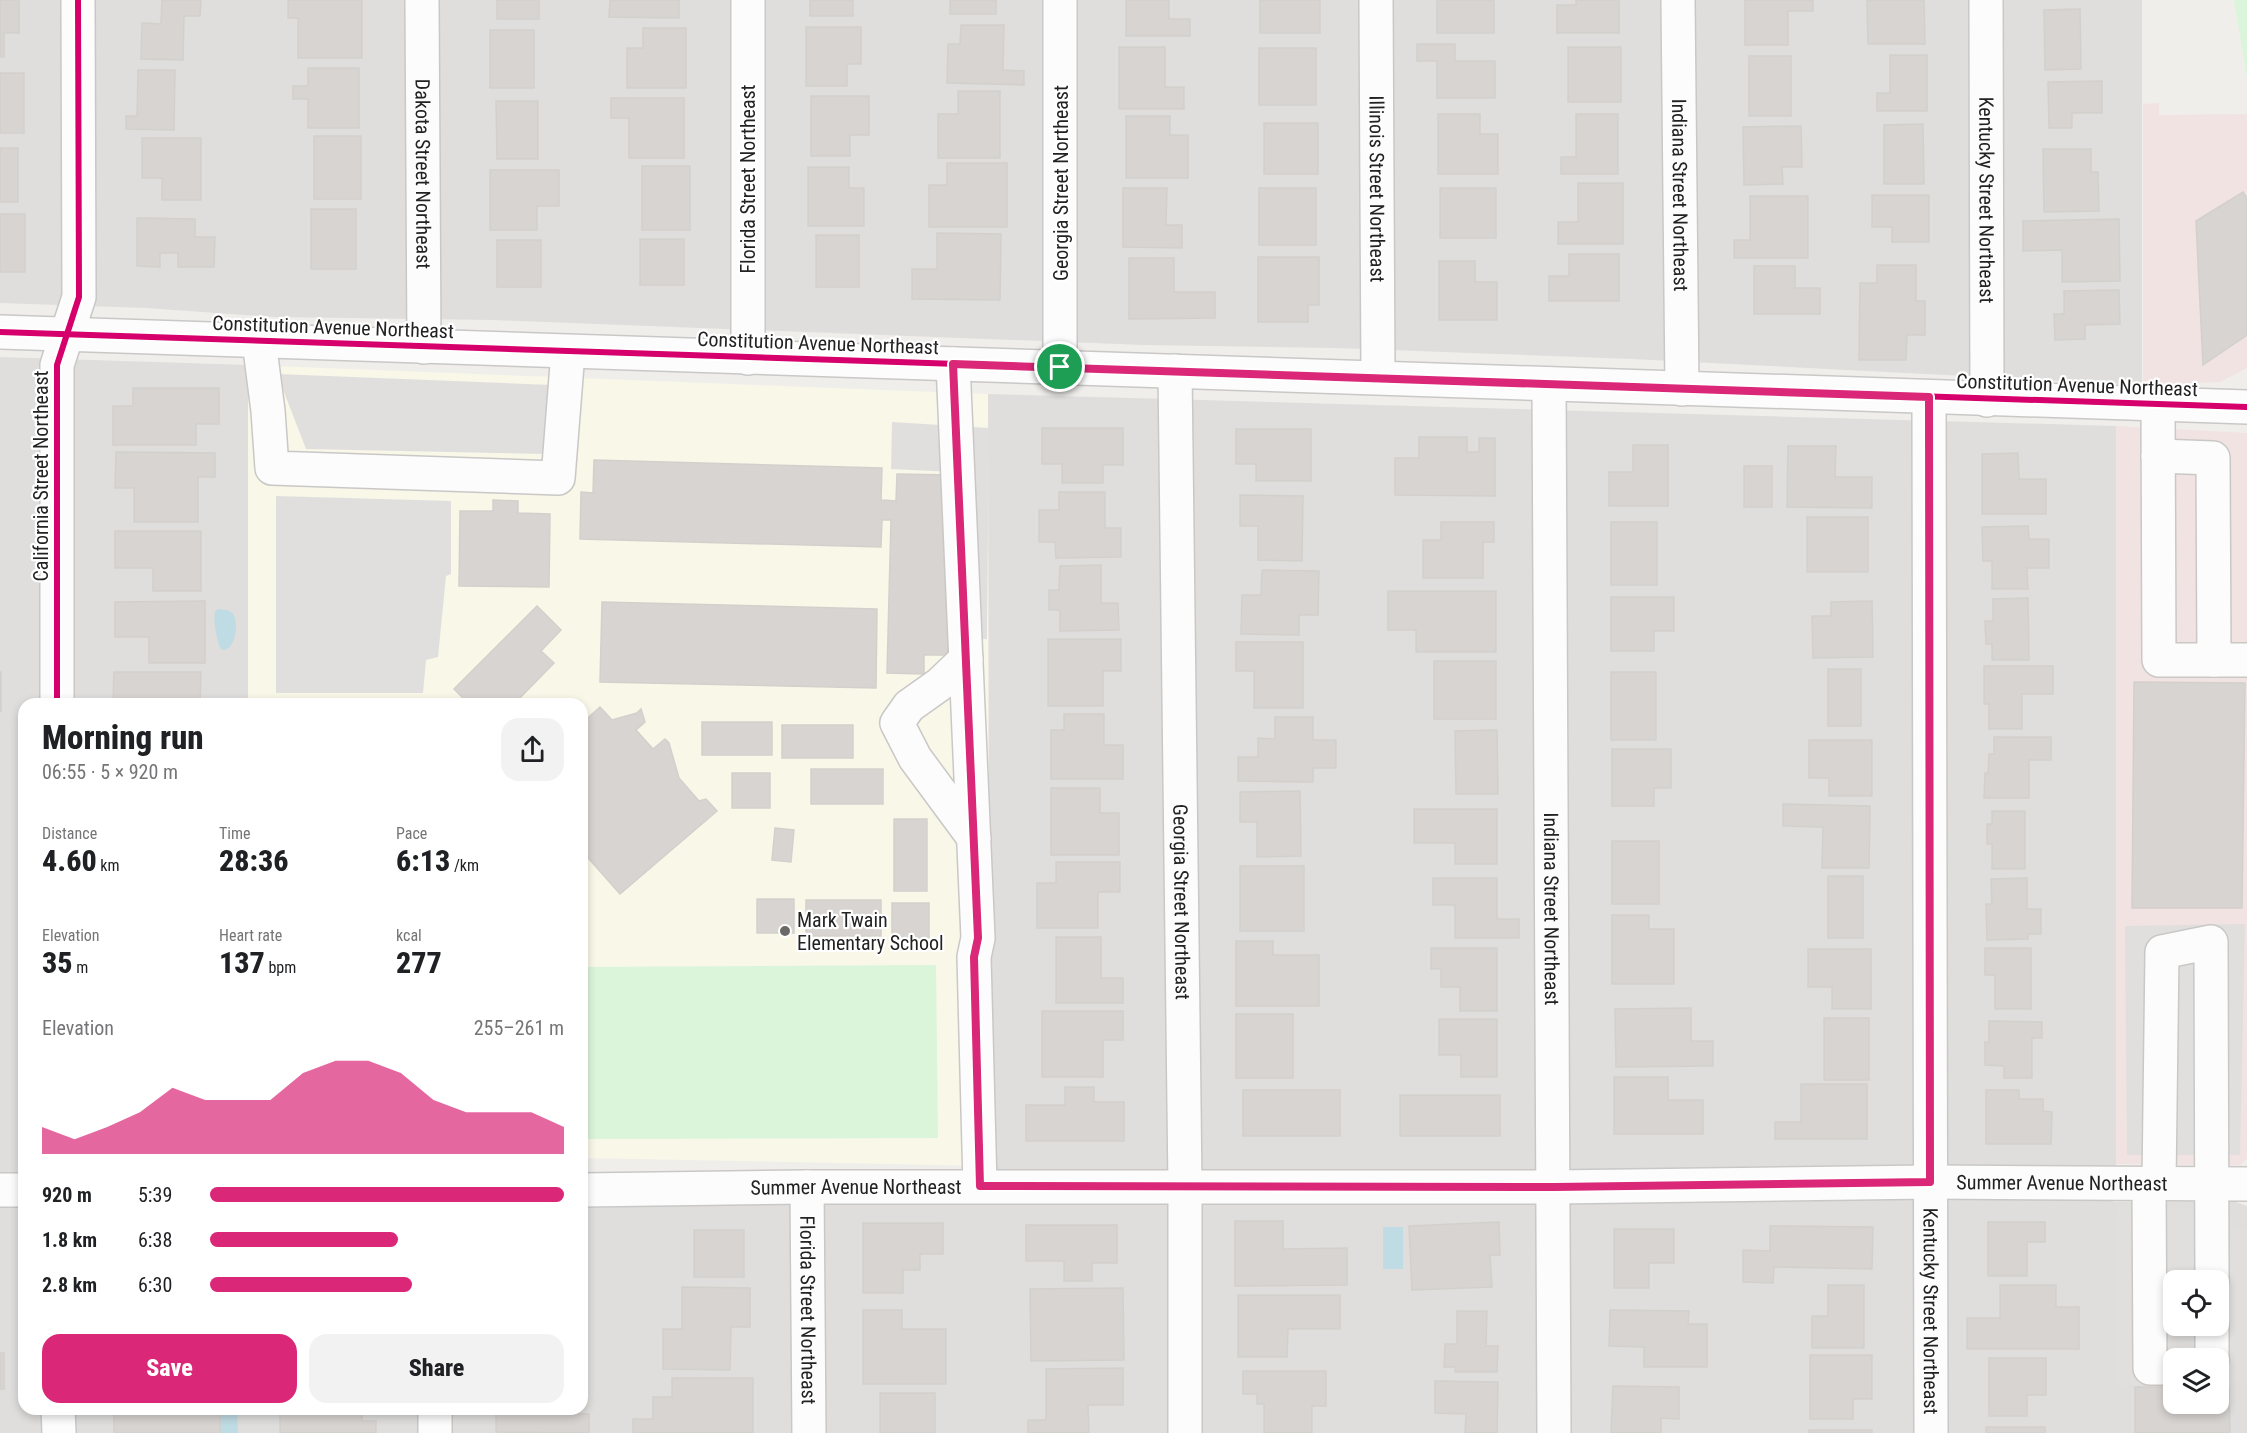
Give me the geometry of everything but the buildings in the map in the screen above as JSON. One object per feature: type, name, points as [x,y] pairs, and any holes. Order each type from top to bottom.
[{"type":"street","name":"California Street Northeast","points":[[57,698],[57,365],[79,297],[78,0]]},
{"type":"street","name":"Dakota Street Northeast","points":[[422,0],[424,347]]},
{"type":"street","name":"Florida Street Northeast","points":[[748,0],[748,358]]},
{"type":"street","name":"Georgia Street Northeast","points":[[1060,0],[1060,367]]},
{"type":"street","name":"Illinois Street Northeast","points":[[1376,0],[1378,377]]},
{"type":"street","name":"Indiana Street Northeast","points":[[1678,0],[1682,389]]},
{"type":"street","name":"Kentucky Street Northeast","points":[[1986,0],[1987,399]]},
{"type":"street","name":"Constitution Avenue Northeast","points":[[0,332],[2247,407]]},
{"type":"street","points":[[259,341],[268,411],[272,468],[296,469],[558,478],[568,352]]},
{"type":"street","points":[[953,364],[978,938],[974,957],[980,1186]]},
{"type":"street","name":"Georgia Street Northeast","points":[[1175,371],[1185,1186],[1185,1433]]},
{"type":"street","name":"Indiana Street Northeast","points":[[1549,384],[1554,1433]]},
{"type":"street","name":"Kentucky Street Northeast","points":[[1929,397],[1931,1433]]},
{"type":"street","points":[[2158,404],[2159,660],[2247,660]]},
{"type":"street","points":[[2158,456],[2213,458],[2214,660]]},
{"type":"street","points":[[966,659],[940,684],[909,706],[897,723],[915,758],[974,837]]},
{"type":"street","points":[[2163,1368],[2150,1368],[2162,952],[2211,942],[2212,1270]]},
{"type":"street","name":"Summer Avenue Northeast","points":[[588,1190],[807,1186],[1554,1187],[1930,1182],[2247,1184]]},
{"type":"street","name":"Florida Street Northeast","points":[[807,1186],[808,1433]]},
{"type":"street","points":[[0,1190],[18,1190]]},
{"type":"street","points":[[58,1415],[58,1433]]},
{"type":"street","points":[[435,1415],[435,1433]]},
{"type":"shaded area","points":[[0,0],[2142,0],[2142,385],[1632,359],[1334,348],[1144,345],[493,320],[274,317],[146,308],[0,303]]},
{"type":"shaded area","points":[[2159,103],[2159,115],[2247,114],[2247,368],[2220,382],[2143,385],[2143,104]]},
{"type":"shaded area","points":[[0,357],[248,365],[248,698],[18,698],[18,1415],[588,1415],[588,1208],[795,1203],[989,1166],[988,394],[2116,426],[2116,1164],[2113,1202],[2233,1201],[2247,1206],[2247,1433],[0,1433]]},
{"type":"shaded area","name":"Mark Twain Elementary School","points":[[248,365],[988,394],[989,1166],[588,1158],[588,698],[248,698]]},
{"type":"shaded area","points":[[277,374],[551,385],[547,454],[306,449]]},
{"type":"shaded area","points":[[892,422],[989,428],[987,639],[951,640],[954,472],[891,469]]},
{"type":"shaded area","points":[[2116,426],[2247,433],[2247,1159],[2240,1165],[2116,1164]]},
{"type":"shaded area","points":[[276,496],[451,501],[451,574],[446,576],[438,657],[426,660],[423,693],[276,693]]},
{"type":"shaded area","points":[[2245,924],[2240,1155],[2127,1155],[2125,926]]},
{"type":"shaded area","points":[[2117,1206],[2222,1211],[2223,1229],[2245,1229],[2244,1382],[2229,1383],[2229,1348],[2163,1348],[2163,1384],[2115,1386]]},
{"type":"green space","points":[[2234,0],[2247,0],[2247,78]]},
{"type":"green space","points":[[936,965],[938,1138],[588,1139],[588,967]]},
{"type":"water","points":[[219,609],[232,612],[236,623],[232,644],[225,650],[221,649],[216,631],[215,611]]},
{"type":"water","points":[[1383,1227],[1403,1227],[1403,1269],[1383,1269]]},
{"type":"water","points":[[219,1415],[237,1415],[238,1433],[220,1433]]},
{"type":"cycle path","points":[[57,698],[57,365],[79,297],[78,0]]},
{"type":"cycle path","points":[[0,332],[2247,407]]},
{"type":"place","name":"Mark Twain Elementary School","points":[[785,931]]},
{"type":"route","points":[[953,364],[1060,367],[1929,397],[1930,1182],[1554,1187],[980,1186],[974,957],[978,938],[953,364]]}]
